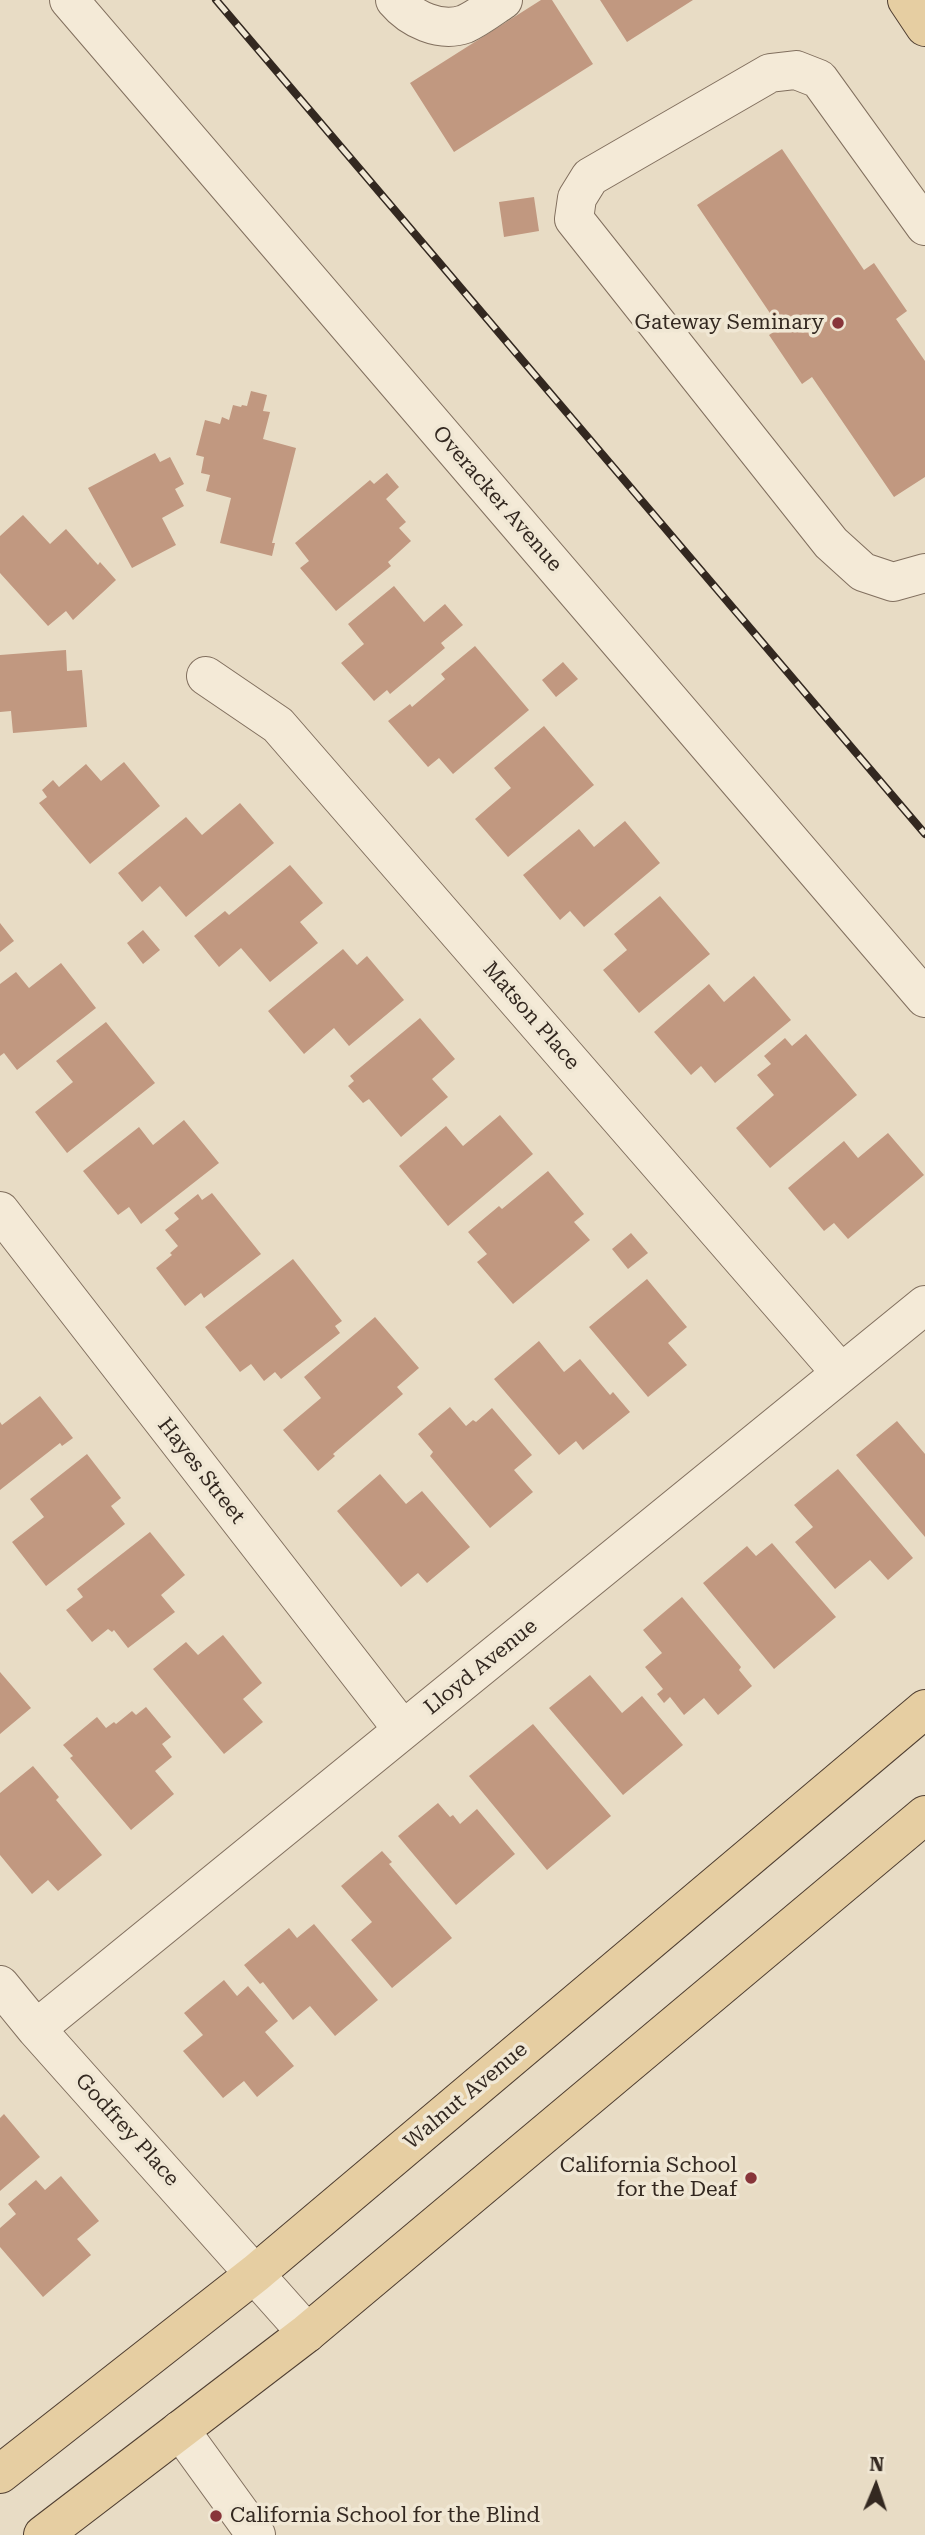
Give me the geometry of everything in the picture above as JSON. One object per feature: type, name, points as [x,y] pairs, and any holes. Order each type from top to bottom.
[{"type":"main road","points":[[907,0],[925,27]]},
{"type":"main road","name":"Walnut Avenue","points":[[0,2474],[256,2273],[925,1709]]},
{"type":"main road","points":[[43,2535],[307,2333],[925,1815]]},
{"type":"street","name":"Overacker Avenue","points":[[69,0],[925,998]]},
{"type":"street","points":[[395,0],[422,21],[440,27],[464,24],[503,0]]},
{"type":"street","points":[[925,226],[819,79],[796,70],[770,73],[590,177],[577,198],[574,219],[831,543],[863,572],[892,582],[925,573]]},
{"type":"street","name":"Matson Place","points":[[206,676],[278,725],[841,1373]]},
{"type":"street","name":"Hayes Street","points":[[0,1211],[403,1730]]},
{"type":"street","name":"Lloyd Avenue","points":[[36,2029],[925,1304]]},
{"type":"street","name":"Godfrey Place","points":[[0,1985],[36,2029],[307,2333]]},
{"type":"street","points":[[180,2430],[256,2535]]},
{"type":"building","points":[[541,0],[552,0],[593,64],[454,152],[410,83]]},
{"type":"building","points":[[600,0],[693,0],[627,42]]},
{"type":"building","name":"Gateway Seminary","points":[[782,149],[864,270],[874,263],[907,311],[896,319],[925,361],[925,477],[894,497],[812,377],[802,384],[769,335],[780,328],[697,205]]},
{"type":"building","points":[[534,197],[539,231],[504,237],[499,202]]},
{"type":"building","points":[[251,391],[267,395],[263,411],[270,412],[263,439],[296,448],[272,543],[275,543],[272,556],[220,543],[231,498],[206,491],[210,475],[201,473],[204,457],[196,455],[205,420],[220,424],[222,417],[229,420],[233,405],[247,406]]},
{"type":"building","points":[[155,453],[160,462],[170,457],[184,484],[175,489],[184,506],[162,518],[176,545],[132,568],[88,488]]},
{"type":"building","points":[[387,473],[399,487],[386,499],[406,522],[399,528],[411,541],[388,562],[391,566],[336,611],[300,568],[309,561],[295,543],[370,480],[374,484]]},
{"type":"building","points":[[23,515],[50,544],[66,529],[98,565],[100,562],[116,580],[73,620],[66,611],[48,626],[0,573],[0,536]]},
{"type":"building","points":[[394,586],[424,622],[445,604],[463,625],[441,643],[445,648],[390,694],[387,690],[374,701],[341,663],[364,644],[348,624]]},
{"type":"building","points":[[475,646],[529,710],[453,774],[439,758],[428,767],[388,721],[410,704],[412,707],[445,679],[441,674]]},
{"type":"building","points":[[66,650],[67,671],[82,670],[87,727],[13,733],[11,711],[0,712],[0,655]]},
{"type":"building","points":[[563,662],[578,679],[556,697],[542,680]]},
{"type":"building","points":[[544,726],[594,785],[508,857],[475,819],[511,788],[494,768]]},
{"type":"building","points":[[124,762],[160,806],[90,864],[39,803],[47,797],[42,790],[53,780],[59,787],[86,764],[101,781]]},
{"type":"building","points":[[240,803],[274,843],[186,917],[160,886],[142,902],[118,873],[186,817],[202,835]]},
{"type":"building","points":[[625,821],[660,863],[584,927],[570,911],[560,920],[523,875],[579,829],[594,847]]},
{"type":"building","points":[[290,865],[323,903],[300,922],[318,943],[270,982],[241,948],[219,967],[194,936],[225,911],[229,915]]},
{"type":"building","points":[[660,896],[710,954],[639,1013],[603,970],[627,950],[614,934]]},
{"type":"building","points":[[0,923],[14,941],[0,952]]},
{"type":"building","points":[[143,930],[160,950],[143,964],[127,943]]},
{"type":"building","points":[[343,949],[357,965],[367,956],[404,1000],[349,1046],[334,1028],[304,1054],[268,1011]]},
{"type":"building","points":[[61,963],[96,1008],[17,1070],[4,1053],[0,1056],[0,984],[16,972],[29,988]]},
{"type":"building","points":[[754,976],[791,1020],[715,1083],[701,1066],[691,1075],[654,1032],[709,984],[724,1002]]},
{"type":"building","points":[[420,1018],[455,1059],[432,1079],[448,1097],[401,1137],[369,1099],[363,1103],[348,1086],[354,1081],[350,1076]]},
{"type":"building","points":[[106,1022],[155,1083],[67,1153],[35,1112],[73,1082],[56,1061]]},
{"type":"building","points":[[806,1034],[857,1095],[770,1168],[736,1128],[774,1095],[757,1075],[771,1064],[764,1056],[785,1038],[792,1046]]},
{"type":"building","points":[[500,1115],[533,1154],[448,1226],[399,1166],[446,1126],[463,1146]]},
{"type":"building","points":[[184,1120],[219,1163],[141,1224],[129,1207],[118,1215],[83,1171],[139,1127],[153,1145]]},
{"type":"building","points":[[888,1133],[924,1175],[848,1239],[834,1223],[824,1231],[788,1188],[844,1141],[858,1158]]},
{"type":"building","points":[[548,1171],[584,1214],[574,1222],[590,1240],[513,1304],[477,1262],[487,1254],[468,1232],[499,1206],[502,1209]]},
{"type":"building","points":[[212,1193],[261,1254],[204,1298],[201,1293],[185,1306],[156,1268],[172,1255],[170,1253],[178,1246],[165,1230],[179,1219],[174,1213],[198,1194],[202,1200]]},
{"type":"building","points":[[631,1233],[648,1253],[628,1269],[612,1249]]},
{"type":"building","points":[[293,1259],[342,1321],[335,1326],[340,1333],[281,1379],[275,1372],[264,1381],[251,1364],[240,1372],[205,1327]]},
{"type":"building","points":[[647,1279],[687,1327],[668,1343],[687,1365],[648,1397],[589,1327]]},
{"type":"building","points":[[375,1317],[419,1368],[397,1387],[403,1394],[333,1454],[335,1456],[318,1471],[283,1430],[321,1398],[304,1377]]},
{"type":"building","points":[[539,1341],[564,1372],[580,1359],[610,1395],[613,1392],[630,1412],[583,1450],[576,1441],[559,1455],[494,1379]]},
{"type":"building","points":[[40,1396],[73,1438],[62,1446],[60,1443],[0,1490],[0,1422],[2,1425]]},
{"type":"building","points":[[450,1407],[466,1426],[473,1420],[476,1422],[492,1408],[532,1455],[514,1470],[533,1492],[490,1528],[430,1456],[433,1452],[418,1434]]},
{"type":"building","points":[[897,1421],[925,1454],[925,1537],[856,1455]]},
{"type":"building","points":[[87,1454],[121,1498],[111,1506],[125,1524],[46,1586],[12,1542],[44,1517],[30,1499]]},
{"type":"building","points":[[838,1469],[913,1558],[888,1580],[870,1560],[835,1589],[795,1542],[813,1527],[794,1505]]},
{"type":"building","points":[[380,1474],[406,1504],[422,1491],[470,1547],[427,1583],[418,1573],[401,1587],[337,1511]]},
{"type":"building","points":[[150,1532],[185,1575],[161,1595],[175,1612],[128,1648],[114,1630],[112,1632],[108,1629],[92,1642],[66,1610],[83,1597],[77,1589]]},
{"type":"building","points":[[772,1543],[836,1617],[774,1669],[703,1583],[747,1546],[756,1556]]},
{"type":"building","points":[[682,1597],[741,1667],[739,1670],[752,1686],[718,1715],[704,1698],[684,1715],[670,1697],[664,1703],[657,1694],[663,1689],[645,1667],[662,1653],[643,1630]]},
{"type":"building","points":[[223,1635],[262,1683],[243,1699],[263,1722],[224,1754],[153,1669],[186,1642],[198,1655]]},
{"type":"building","points":[[0,1672],[31,1708],[0,1734]]},
{"type":"building","points":[[590,1675],[622,1713],[642,1696],[683,1745],[623,1795],[549,1708]]},
{"type":"building","points":[[146,1707],[171,1737],[162,1744],[172,1757],[155,1771],[174,1794],[131,1830],[70,1758],[73,1756],[63,1745],[97,1717],[106,1728],[114,1722],[116,1724],[132,1711],[136,1715]]},
{"type":"building","points":[[533,1724],[611,1816],[547,1870],[469,1776]]},
{"type":"building","points":[[33,1766],[59,1797],[56,1800],[102,1855],[58,1891],[48,1880],[32,1894],[0,1855],[0,1793]]},
{"type":"building","points":[[438,1803],[460,1824],[477,1809],[515,1854],[456,1905],[398,1836]]},
{"type":"building","points":[[382,1851],[392,1862],[389,1864],[452,1938],[392,1988],[351,1940],[372,1922],[341,1886]]},
{"type":"building","points":[[314,1924],[378,2000],[335,2036],[310,2006],[293,2020],[263,1982],[260,1984],[244,1965],[289,1928],[297,1938]]},
{"type":"building","points":[[224,1980],[237,1996],[248,1986],[278,2021],[265,2032],[294,2066],[257,2097],[244,2081],[223,2098],[183,2051],[203,2035],[184,2013]]},
{"type":"building","points":[[4,2114],[40,2157],[0,2191],[0,2118]]},
{"type":"building","points":[[61,2176],[99,2221],[77,2239],[91,2255],[43,2297],[0,2247],[0,2228],[16,2214],[8,2204],[36,2180],[45,2190]]},
{"type":"railway","points":[[216,0],[925,834]]},
{"type":"place","name":"Gateway Seminary","points":[[838,323]]},
{"type":"place","name":"California School for the Deaf","points":[[751,2178]]},
{"type":"place","name":"California School for the Blind","points":[[216,2516]]}]
